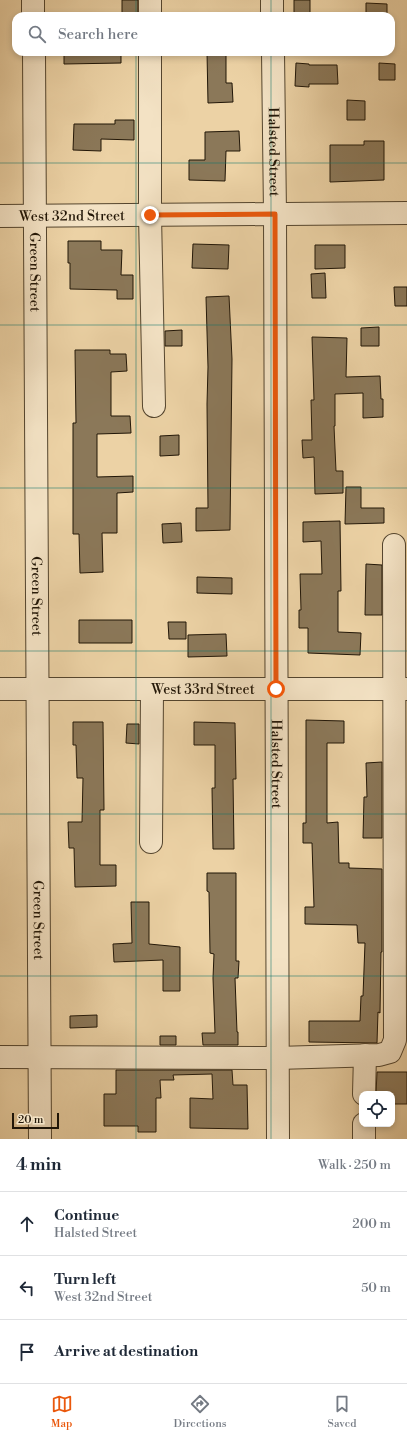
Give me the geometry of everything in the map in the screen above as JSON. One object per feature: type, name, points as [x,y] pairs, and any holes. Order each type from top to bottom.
[{"type":"street","points":[[33,0],[34,12]]},
{"type":"street","points":[[150,0],[150,12]]},
{"type":"street","points":[[272,0],[272,12]]},
{"type":"street","name":"Green Street","points":[[34,56],[40,1139]]},
{"type":"street","points":[[150,56],[150,215],[154,406]]},
{"type":"street","name":"Halsted Street","points":[[273,56],[275,214],[278,1139]]},
{"type":"street","name":"West 32nd Street","points":[[0,216],[407,214]]},
{"type":"street","points":[[0,1057],[277,1058],[379,1055],[390,1052],[401,1040],[401,689],[394,545]]},
{"type":"street","name":"West 33rd Street","points":[[0,689],[401,689]]},
{"type":"street","points":[[151,842],[152,689]]},
{"type":"street","points":[[364,1091],[365,1055]]},
{"type":"street","points":[[364,1127],[364,1139]]},
{"type":"building","points":[[122,0],[138,0],[138,12],[122,12]]},
{"type":"building","points":[[294,0],[310,0],[310,12],[294,12]]},
{"type":"building","points":[[366,3],[387,4],[387,12],[366,12]]},
{"type":"building","points":[[64,56],[121,56],[121,63],[64,64]]},
{"type":"building","points":[[207,56],[226,56],[226,83],[232,83],[233,102],[208,103]]},
{"type":"building","points":[[296,63],[309,65],[337,65],[338,84],[309,84],[309,87],[295,86]]},
{"type":"building","points":[[379,63],[395,64],[395,80],[379,80]]},
{"type":"building","points":[[347,100],[365,101],[365,120],[347,120]]},
{"type":"building","points":[[115,120],[134,120],[134,140],[101,139],[101,151],[73,150],[74,124],[115,124]]},
{"type":"building","points":[[239,131],[240,151],[226,151],[225,181],[189,180],[189,160],[205,160],[205,132]]},
{"type":"building","points":[[364,141],[384,141],[384,180],[330,182],[330,145],[364,145]]},
{"type":"building","points":[[68,241],[101,241],[101,250],[122,250],[121,275],[133,275],[133,299],[117,299],[117,290],[70,289]]},
{"type":"building","points":[[193,244],[229,245],[228,269],[192,268]]},
{"type":"building","points":[[315,245],[345,245],[345,268],[315,269]]},
{"type":"building","points":[[325,273],[326,298],[312,298],[311,274]]},
{"type":"building","points":[[394,287],[407,287],[407,306],[395,306]]},
{"type":"building","points":[[229,296],[232,359],[230,530],[196,531],[196,508],[208,508],[208,367],[206,297]]},
{"type":"building","points":[[379,327],[379,346],[361,346],[361,328]]},
{"type":"building","points":[[182,330],[182,346],[165,346],[165,331]]},
{"type":"building","points":[[312,337],[347,338],[346,377],[380,376],[381,399],[383,399],[383,417],[363,418],[363,393],[335,394],[334,426],[336,471],[343,471],[343,493],[315,494],[314,457],[303,458],[302,440],[312,440],[311,400],[314,400]]},
{"type":"building","points":[[75,350],[110,350],[110,354],[126,354],[127,371],[111,372],[111,416],[130,416],[131,433],[97,434],[97,477],[133,476],[133,492],[117,493],[117,533],[102,533],[103,572],[80,573],[79,534],[73,534],[73,423],[76,423]]},
{"type":"building","points":[[179,435],[179,455],[160,456],[160,436]]},
{"type":"building","points":[[346,487],[361,487],[361,508],[384,508],[384,523],[345,524]]},
{"type":"building","points":[[340,521],[341,591],[338,591],[338,632],[361,633],[360,655],[308,653],[308,628],[299,628],[299,610],[301,610],[300,574],[322,574],[321,541],[303,542],[303,522]]},
{"type":"building","points":[[181,523],[182,542],[163,543],[162,524]]},
{"type":"building","points":[[366,564],[382,565],[382,615],[365,615]]},
{"type":"building","points":[[197,577],[232,578],[232,594],[197,593]]},
{"type":"building","points":[[79,620],[132,620],[132,643],[79,643]]},
{"type":"building","points":[[168,622],[186,622],[186,639],[169,639]]},
{"type":"building","points":[[226,634],[227,656],[188,657],[188,635]]},
{"type":"building","points":[[306,720],[344,721],[344,743],[327,743],[327,823],[338,822],[339,863],[349,863],[349,868],[382,869],[382,952],[380,1013],[378,1012],[377,1043],[309,1042],[309,1021],[360,1021],[361,996],[363,996],[365,943],[358,943],[357,925],[305,924],[305,907],[314,907],[312,843],[303,843],[303,823],[306,823]]},
{"type":"building","points":[[73,722],[103,722],[104,810],[100,810],[100,865],[116,865],[116,886],[75,887],[74,848],[69,848],[68,822],[82,822],[83,778],[77,778],[76,745],[73,745]]},
{"type":"building","points":[[194,722],[235,723],[236,779],[233,779],[234,849],[213,849],[212,788],[215,788],[215,745],[194,745]]},
{"type":"building","points":[[127,724],[139,724],[139,744],[126,743]]},
{"type":"building","points":[[382,762],[382,838],[363,838],[364,797],[367,797],[366,763]]},
{"type":"building","points":[[207,873],[236,873],[236,961],[239,961],[238,978],[235,978],[238,1045],[203,1045],[202,1033],[215,1033],[213,978],[214,954],[210,953],[209,892],[207,891]]},
{"type":"building","points":[[131,902],[149,902],[149,944],[180,947],[180,991],[163,991],[163,960],[114,962],[113,944],[132,943]]},
{"type":"building","points":[[97,1015],[97,1027],[70,1028],[70,1016]]},
{"type":"building","points":[[160,1036],[176,1036],[176,1045],[160,1045]]},
{"type":"building","points":[[116,1070],[232,1070],[233,1085],[247,1085],[248,1129],[190,1128],[190,1098],[213,1099],[212,1074],[173,1075],[174,1080],[160,1080],[161,1098],[156,1098],[156,1132],[138,1132],[138,1126],[104,1126],[104,1094],[116,1094]]},
{"type":"building","points":[[377,1072],[407,1072],[407,1104],[395,1104],[395,1091],[376,1091]]},
{"type":"route","points":[[150,215],[275,214],[276,689]]}]
